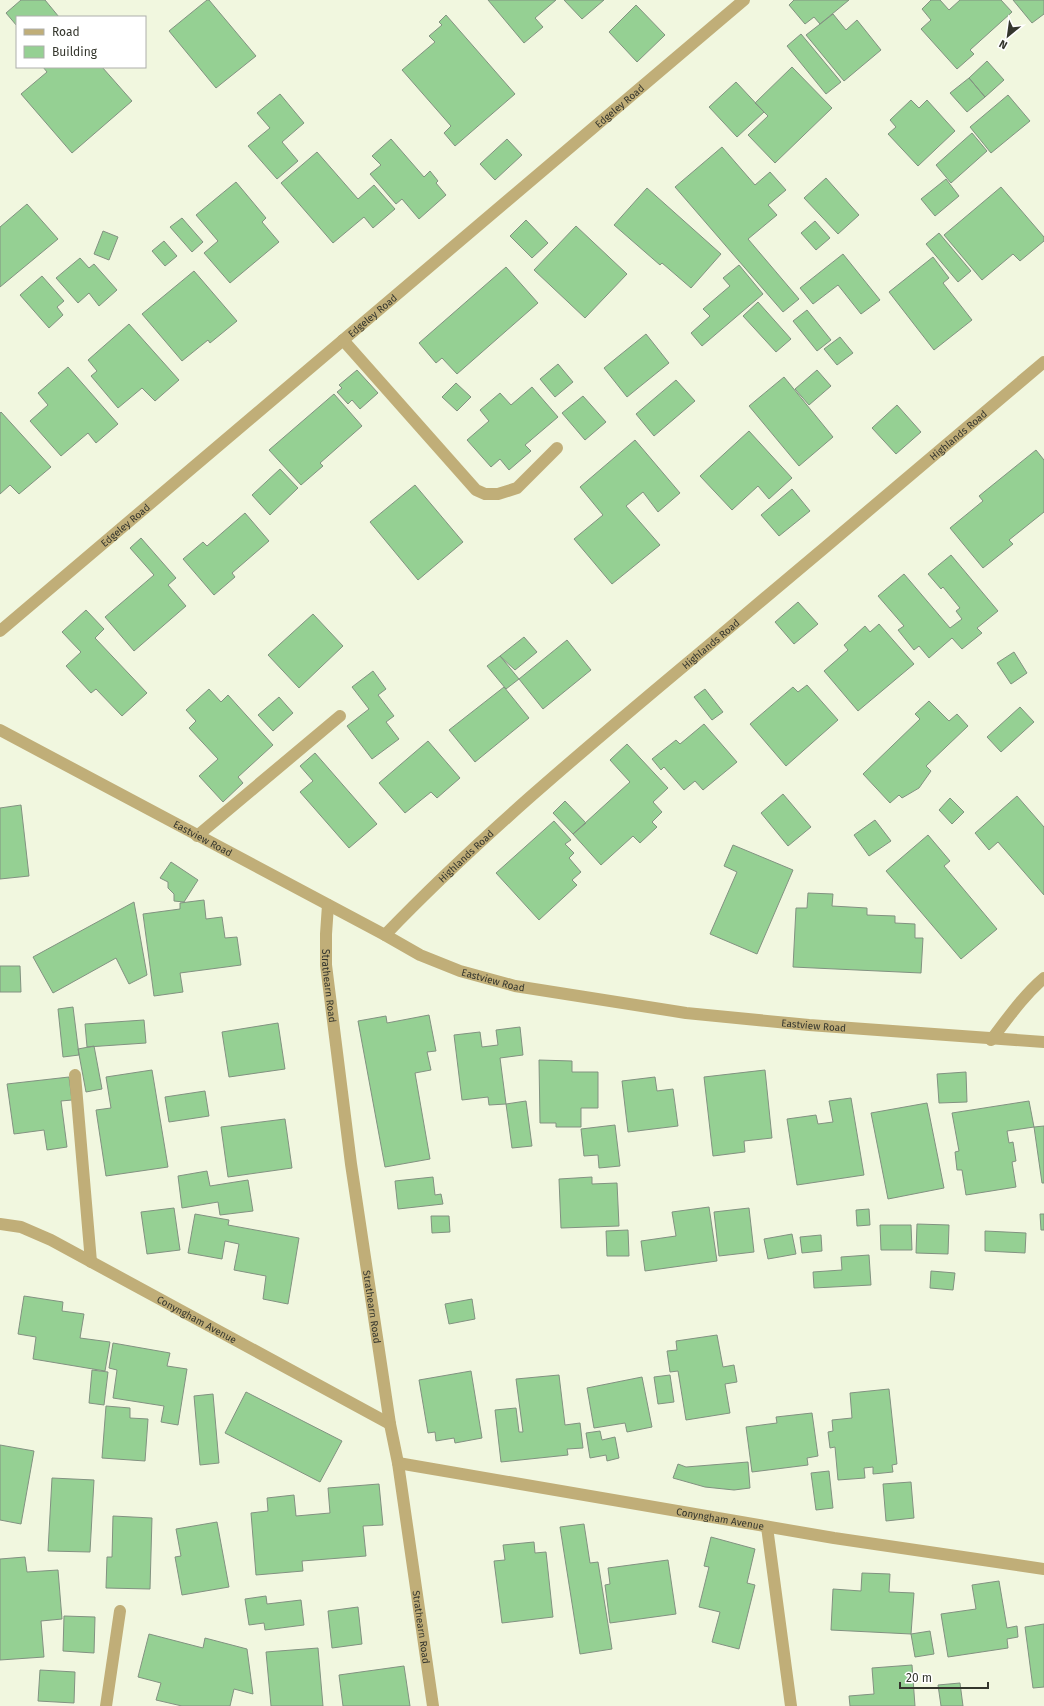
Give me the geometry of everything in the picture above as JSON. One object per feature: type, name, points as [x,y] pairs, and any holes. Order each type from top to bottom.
[{"type":"street","name":"Edgeley Road","points":[[0,631],[744,0]]},
{"type":"street","points":[[343,340],[476,490],[485,494],[498,494],[517,488],[557,448]]},
{"type":"street","name":"Highlands Road","points":[[385,935],[421,898],[494,830],[624,716],[1044,362]]},
{"type":"street","points":[[197,836],[340,716]]},
{"type":"street","name":"Eastview Road","points":[[0,730],[420,955],[460,971],[515,986],[686,1013],[809,1026],[991,1040],[1044,1042]]},
{"type":"street","name":"Strathearn Road","points":[[328,905],[326,965],[351,1164],[390,1424],[398,1463],[433,1706]]},
{"type":"street","points":[[991,1040],[1032,988],[1044,978]]},
{"type":"street","points":[[75,1076],[91,1262]]},
{"type":"street","name":"Conyngham Avenue","points":[[0,1224],[21,1227],[51,1240],[390,1424]]},
{"type":"street","name":"Conyngham Avenue","points":[[398,1463],[768,1527],[1044,1569]]},
{"type":"street","points":[[768,1527],[791,1706]]},
{"type":"street","points":[[106,1706],[120,1611]]},
{"type":"building","points":[[21,0],[45,0],[58,16],[16,16],[16,25],[6,13]]},
{"type":"building","points":[[207,0],[209,0],[256,56],[216,88],[169,31]]},
{"type":"building","points":[[488,0],[556,0],[535,18],[543,27],[524,43]]},
{"type":"building","points":[[564,0],[604,0],[582,19]]},
{"type":"building","points":[[794,0],[849,0],[820,24],[814,17],[805,24],[789,5]]},
{"type":"building","points":[[931,0],[940,0],[949,10],[960,0],[1001,0],[1012,12],[970,50],[974,54],[957,69],[921,29],[931,20],[922,9]]},
{"type":"building","points":[[1013,0],[1044,0],[1044,14],[1032,23]]},
{"type":"building","points":[[636,5],[665,35],[637,62],[609,32]]},
{"type":"building","points":[[833,14],[846,30],[857,20],[881,50],[844,81],[806,35]]},
{"type":"building","points":[[446,15],[515,94],[455,146],[444,133],[451,126],[402,70],[435,42],[429,36],[442,25],[439,22]]},
{"type":"building","points":[[801,34],[841,82],[826,94],[787,46]]},
{"type":"building","points":[[987,61],[1004,80],[985,97],[969,78]]},
{"type":"building","points":[[792,67],[832,108],[775,163],[748,135],[768,116],[755,103]]},
{"type":"building","points":[[44,68],[103,68],[132,101],[72,153],[21,94],[47,72]]},
{"type":"building","points":[[969,78],[985,97],[967,112],[950,93]]},
{"type":"building","points":[[736,82],[764,112],[737,137],[709,107]]},
{"type":"building","points":[[280,94],[304,123],[282,142],[298,161],[277,179],[248,146],[270,128],[257,113]]},
{"type":"building","points":[[1008,95],[1030,121],[991,153],[970,127]]},
{"type":"building","points":[[911,100],[919,108],[927,100],[955,131],[918,166],[888,134],[896,127],[890,120]]},
{"type":"building","points":[[972,133],[987,151],[951,183],[936,165]]},
{"type":"building","points":[[391,139],[424,177],[430,171],[438,181],[436,183],[446,195],[419,219],[402,199],[396,204],[370,174],[381,165],[372,156]]},
{"type":"building","points":[[507,139],[522,155],[495,180],[480,164]]},
{"type":"building","points":[[722,147],[755,185],[770,172],[786,190],[768,205],[777,215],[748,239],[799,299],[783,312],[675,187]]},
{"type":"building","points":[[317,152],[358,199],[374,185],[395,209],[373,228],[364,217],[333,243],[281,183]]},
{"type":"building","points":[[826,178],[859,215],[838,234],[804,198]]},
{"type":"building","points":[[946,179],[959,196],[935,216],[921,199]]},
{"type":"building","points":[[236,182],[266,218],[262,222],[279,242],[230,283],[204,253],[218,241],[196,215]]},
{"type":"building","points":[[1001,187],[1044,237],[1044,241],[1020,261],[1013,254],[982,280],[944,235]]},
{"type":"building","points":[[647,188],[721,254],[691,288],[662,263],[660,265],[614,225]]},
{"type":"building","points":[[27,204],[58,239],[0,287],[0,227]]},
{"type":"building","points":[[182,218],[203,242],[192,252],[170,227]]},
{"type":"building","points":[[526,220],[548,243],[532,258],[510,236]]},
{"type":"building","points":[[815,221],[830,238],[816,250],[801,233]]},
{"type":"building","points":[[576,226],[627,274],[585,318],[534,270]]},
{"type":"building","points":[[103,231],[118,237],[109,260],[94,254]]},
{"type":"building","points":[[939,233],[971,271],[958,282],[926,244]]},
{"type":"building","points":[[164,241],[177,256],[165,266],[152,251]]},
{"type":"building","points":[[843,254],[880,300],[861,314],[838,285],[813,304],[800,288]]},
{"type":"building","points":[[933,257],[949,278],[943,283],[972,320],[934,350],[889,292]]},
{"type":"building","points":[[80,258],[89,268],[94,264],[117,290],[99,306],[89,293],[78,303],[56,278]]},
{"type":"building","points":[[739,265],[763,294],[702,346],[691,333],[710,316],[703,309],[730,286],[723,278]]},
{"type":"building","points":[[506,267],[538,303],[457,374],[442,358],[436,363],[419,343]]},
{"type":"building","points":[[194,271],[237,321],[210,343],[208,340],[182,361],[142,314]]},
{"type":"building","points":[[42,276],[64,301],[57,307],[63,315],[49,328],[20,295]]},
{"type":"building","points":[[758,302],[791,339],[776,352],[743,316]]},
{"type":"building","points":[[807,310],[831,340],[817,351],[793,321]]},
{"type":"building","points":[[129,324],[179,380],[155,401],[142,388],[118,408],[91,376],[97,371],[88,360]]},
{"type":"building","points":[[646,334],[669,363],[627,397],[604,368]]},
{"type":"building","points":[[840,337],[853,353],[837,365],[824,349]]},
{"type":"building","points":[[558,364],[573,382],[555,397],[540,379]]},
{"type":"building","points":[[68,367],[118,424],[96,443],[88,433],[61,456],[30,421],[48,405],[38,393]]},
{"type":"building","points":[[357,370],[378,393],[360,409],[352,400],[348,404],[337,392],[342,388],[339,385]]},
{"type":"building","points":[[817,370],[831,386],[809,405],[795,389]]},
{"type":"building","points":[[784,377],[833,437],[799,466],[749,406]]},
{"type":"building","points":[[676,380],[695,401],[654,436],[636,414]]},
{"type":"building","points":[[456,383],[471,397],[457,411],[442,397]]},
{"type":"building","points":[[532,387],[558,417],[525,445],[531,451],[509,470],[500,459],[491,467],[467,440],[489,421],[480,410],[500,393],[511,405]]},
{"type":"building","points":[[334,394],[362,426],[320,463],[323,466],[301,485],[269,450]]},
{"type":"building","points":[[583,396],[606,422],[585,440],[562,413]]},
{"type":"building","points":[[897,405],[921,432],[896,454],[872,428]]},
{"type":"building","points":[[1,412],[51,467],[19,494],[10,485],[0,494]]},
{"type":"building","points":[[749,431],[792,478],[769,499],[758,486],[732,510],[700,476]]},
{"type":"building","points":[[635,440],[680,493],[658,512],[643,492],[626,506],[660,545],[612,584],[574,539],[603,515],[580,487]]},
{"type":"building","points":[[1036,450],[1044,460],[1044,512],[1009,540],[1013,544],[983,568],[950,528],[983,501],[979,496]]},
{"type":"building","points":[[280,469],[298,488],[270,515],[252,495]]},
{"type":"building","points":[[415,485],[463,542],[418,580],[370,522]]},
{"type":"building","points":[[792,489],[810,511],[779,536],[761,515]]},
{"type":"building","points":[[245,513],[269,541],[232,573],[235,577],[214,595],[183,559],[203,542],[207,546]]},
{"type":"building","points":[[141,538],[176,578],[168,585],[186,606],[134,651],[105,617],[154,575],[130,548]]},
{"type":"building","points":[[951,555],[998,611],[977,628],[982,633],[962,649],[952,638],[929,658],[919,646],[914,650],[898,630],[904,626],[878,596],[904,574],[950,628],[962,619],[956,611],[960,608],[943,587],[941,589],[928,574]]},
{"type":"building","points":[[798,602],[818,624],[794,644],[775,622]]},
{"type":"building","points":[[86,610],[104,629],[95,638],[147,693],[122,716],[96,689],[91,693],[66,666],[81,652],[62,632]]},
{"type":"building","points":[[313,614],[343,646],[299,688],[268,655]]},
{"type":"building","points":[[879,624],[914,664],[858,711],[824,671],[848,650],[844,645],[865,626],[870,632]]},
{"type":"building","points":[[524,637],[537,652],[515,670],[500,656]]},
{"type":"building","points":[[567,640],[591,670],[543,709],[519,679]]},
{"type":"building","points":[[1014,652],[1027,673],[1011,684],[997,663]]},
{"type":"building","points":[[500,656],[519,679],[506,689],[487,666]]},
{"type":"building","points":[[373,671],[386,689],[378,695],[394,716],[386,722],[399,739],[372,759],[347,726],[369,709],[352,687]]},
{"type":"building","points":[[807,685],[838,720],[786,766],[750,724],[793,687],[798,692]]},
{"type":"building","points":[[504,687],[529,718],[475,762],[449,730]]},
{"type":"building","points":[[209,689],[221,702],[228,695],[273,745],[238,777],[243,783],[223,802],[199,776],[218,759],[189,728],[196,721],[186,710]]},
{"type":"building","points":[[705,689],[723,712],[712,720],[694,697]]},
{"type":"building","points":[[279,697],[293,713],[273,731],[258,715]]},
{"type":"building","points":[[929,701],[949,721],[957,714],[968,726],[926,766],[931,771],[919,788],[902,798],[899,795],[890,803],[863,774],[920,719],[915,714]]},
{"type":"building","points":[[1020,707],[1034,722],[1001,752],[987,737]]},
{"type":"building","points":[[704,724],[737,762],[703,790],[695,781],[684,790],[664,767],[661,770],[652,759],[676,740],[680,744]]},
{"type":"building","points":[[428,741],[460,778],[437,798],[431,792],[405,813],[379,783]]},
{"type":"building","points":[[627,744],[668,788],[653,802],[662,812],[652,822],[657,827],[640,843],[633,836],[601,865],[573,834],[630,782],[610,760]]},
{"type":"building","points":[[315,753],[377,824],[349,848],[300,792],[313,781],[300,766]]},
{"type":"building","points":[[783,794],[811,827],[788,846],[761,813]]},
{"type":"building","points":[[1017,796],[1044,827],[1044,895],[998,842],[989,850],[975,833]]},
{"type":"building","points":[[950,798],[964,812],[952,824],[939,810]]},
{"type":"building","points":[[565,801],[586,823],[573,834],[553,813]]},
{"type":"building","points":[[21,805],[29,876],[0,879],[0,808]]},
{"type":"building","points":[[875,820],[891,841],[869,856],[854,835]]},
{"type":"building","points":[[554,821],[571,840],[565,844],[574,853],[569,858],[581,872],[572,880],[577,885],[539,920],[496,873]]},
{"type":"building","points":[[928,835],[950,861],[944,866],[997,929],[961,959],[886,871]]},
{"type":"building","points":[[733,845],[793,870],[757,954],[710,934],[737,872],[724,866]]},
{"type":"building","points":[[171,862],[198,880],[184,902],[174,901],[174,894],[168,888],[168,882],[160,878]]},
{"type":"building","points":[[808,893],[833,894],[832,906],[867,908],[867,915],[895,916],[895,923],[915,924],[915,938],[923,938],[921,973],[793,967],[796,908],[807,908]]},
{"type":"building","points":[[204,900],[206,919],[222,917],[225,938],[237,937],[241,965],[180,973],[183,992],[154,996],[143,914],[180,909],[180,903]]},
{"type":"building","points":[[134,902],[147,975],[129,984],[116,958],[53,993],[33,957]]},
{"type":"building","points":[[0,966],[20,966],[21,992],[0,992]]},
{"type":"building","points":[[73,1007],[79,1055],[63,1057],[58,1009]]},
{"type":"building","points":[[429,1015],[436,1051],[427,1052],[431,1070],[415,1073],[430,1159],[385,1167],[358,1021],[386,1016],[387,1023]]},
{"type":"building","points":[[144,1020],[146,1043],[87,1047],[85,1024]]},
{"type":"building","points":[[278,1023],[285,1069],[229,1077],[222,1032]]},
{"type":"building","points":[[520,1027],[523,1055],[500,1058],[506,1104],[489,1105],[488,1097],[462,1100],[454,1035],[480,1032],[482,1047],[498,1045],[496,1030]]},
{"type":"building","points":[[94,1046],[102,1089],[86,1092],[78,1049]]},
{"type":"building","points":[[539,1060],[572,1061],[572,1072],[598,1072],[598,1108],[581,1108],[581,1127],[556,1127],[556,1123],[540,1123]]},
{"type":"building","points":[[152,1070],[168,1167],[106,1176],[96,1110],[111,1108],[106,1077]]},
{"type":"building","points":[[765,1070],[772,1138],[744,1141],[745,1152],[713,1156],[704,1077]]},
{"type":"building","points":[[966,1072],[967,1102],[939,1103],[937,1074]]},
{"type":"building","points":[[69,1077],[72,1100],[61,1101],[67,1147],[47,1150],[44,1130],[14,1134],[7,1084]]},
{"type":"building","points":[[655,1077],[657,1091],[673,1089],[678,1126],[628,1132],[622,1081]]},
{"type":"building","points":[[205,1091],[209,1116],[169,1122],[165,1097]]},
{"type":"building","points":[[851,1098],[864,1175],[797,1185],[787,1119],[816,1115],[818,1124],[833,1122],[829,1101]]},
{"type":"building","points":[[526,1101],[532,1146],[512,1148],[506,1104]]},
{"type":"building","points":[[1029,1101],[1034,1127],[1007,1131],[1009,1143],[1013,1142],[1016,1161],[1012,1162],[1016,1187],[966,1195],[962,1170],[957,1170],[955,1152],[959,1151],[952,1113]]},
{"type":"building","points":[[927,1103],[944,1188],[888,1199],[871,1113]]},
{"type":"building","points":[[285,1119],[292,1168],[228,1177],[221,1127]]},
{"type":"building","points":[[615,1125],[620,1166],[599,1168],[598,1155],[584,1156],[581,1129]]},
{"type":"building","points":[[1044,1126],[1044,1183],[1042,1183],[1034,1127]]},
{"type":"building","points":[[207,1171],[210,1186],[248,1180],[253,1211],[220,1215],[218,1202],[182,1208],[178,1176]]},
{"type":"building","points":[[433,1177],[435,1195],[441,1194],[443,1204],[398,1209],[395,1181]]},
{"type":"building","points":[[592,1177],[592,1184],[617,1183],[619,1226],[561,1228],[559,1179]]},
{"type":"building","points":[[709,1207],[717,1261],[645,1271],[641,1241],[676,1236],[672,1212]]},
{"type":"building","points":[[174,1208],[180,1250],[147,1254],[141,1212]]},
{"type":"building","points":[[749,1208],[754,1252],[719,1256],[714,1212]]},
{"type":"building","points":[[869,1209],[870,1225],[857,1226],[856,1210]]},
{"type":"building","points":[[195,1214],[229,1220],[228,1225],[299,1238],[288,1304],[263,1299],[266,1276],[234,1270],[239,1244],[225,1241],[222,1259],[188,1253]]},
{"type":"building","points":[[1040,1214],[1044,1214],[1044,1230],[1041,1230]]},
{"type":"building","points":[[431,1216],[449,1216],[450,1232],[432,1233]]},
{"type":"building","points":[[917,1224],[949,1225],[948,1254],[916,1253]]},
{"type":"building","points":[[880,1225],[911,1225],[912,1250],[881,1250]]},
{"type":"building","points":[[628,1230],[629,1256],[607,1256],[606,1231]]},
{"type":"building","points":[[985,1231],[1026,1233],[1025,1253],[985,1251]]},
{"type":"building","points":[[792,1234],[796,1254],[768,1259],[764,1239]]},
{"type":"building","points":[[821,1235],[822,1251],[802,1253],[800,1237]]},
{"type":"building","points":[[869,1255],[871,1285],[814,1288],[813,1272],[842,1270],[841,1257]]},
{"type":"building","points":[[931,1271],[955,1273],[953,1290],[930,1288]]},
{"type":"building","points":[[24,1296],[63,1302],[62,1311],[84,1314],[80,1338],[110,1342],[105,1371],[33,1359],[36,1337],[18,1334]]},
{"type":"building","points":[[472,1299],[475,1319],[449,1324],[445,1304]]},
{"type":"building","points":[[717,1335],[723,1367],[734,1365],[737,1382],[725,1384],[730,1413],[686,1420],[678,1371],[670,1372],[667,1351],[677,1350],[676,1341]]},
{"type":"building","points":[[113,1343],[170,1353],[167,1366],[187,1369],[178,1425],[161,1422],[164,1406],[113,1398],[117,1370],[109,1368]]},
{"type":"building","points":[[92,1370],[108,1372],[104,1405],[89,1403]]},
{"type":"building","points":[[471,1371],[482,1438],[455,1443],[454,1438],[436,1441],[435,1432],[428,1433],[419,1380]]},
{"type":"building","points":[[559,1375],[565,1425],[580,1423],[583,1448],[567,1449],[568,1455],[501,1462],[495,1410],[516,1408],[519,1432],[523,1432],[516,1379]]},
{"type":"building","points":[[670,1375],[674,1402],[658,1404],[654,1377]]},
{"type":"building","points":[[642,1377],[652,1427],[627,1432],[625,1423],[594,1428],[587,1388]]},
{"type":"building","points":[[889,1389],[897,1464],[892,1465],[893,1472],[873,1474],[873,1467],[864,1468],[865,1478],[838,1480],[835,1447],[830,1448],[828,1432],[833,1431],[832,1420],[852,1418],[850,1393]]},
{"type":"building","points":[[246,1392],[342,1441],[320,1482],[225,1433]]},
{"type":"building","points":[[213,1394],[219,1463],[200,1465],[194,1396]]},
{"type":"building","points":[[106,1406],[130,1408],[130,1418],[148,1419],[145,1461],[102,1458]]},
{"type":"building","points":[[812,1413],[818,1456],[807,1458],[808,1465],[752,1472],[746,1427],[777,1423],[776,1417]]},
{"type":"building","points":[[600,1431],[602,1440],[615,1437],[619,1458],[607,1461],[606,1455],[590,1458],[586,1433]]},
{"type":"building","points":[[0,1445],[34,1451],[21,1524],[0,1520]]},
{"type":"building","points":[[748,1462],[750,1488],[734,1490],[705,1487],[673,1478],[678,1464],[686,1467]]},
{"type":"building","points":[[829,1471],[833,1508],[816,1510],[811,1473]]},
{"type":"building","points":[[52,1478],[94,1480],[90,1552],[48,1551]]},
{"type":"building","points":[[911,1482],[914,1518],[886,1521],[883,1484]]},
{"type":"building","points":[[379,1484],[383,1525],[363,1526],[366,1556],[302,1561],[303,1571],[256,1575],[251,1513],[268,1511],[267,1498],[294,1495],[296,1516],[330,1513],[328,1488]]},
{"type":"building","points":[[113,1516],[152,1518],[150,1589],[106,1588],[107,1557],[112,1557]]},
{"type":"building","points":[[217,1522],[229,1587],[182,1595],[175,1557],[181,1556],[176,1529]]},
{"type":"building","points":[[584,1524],[590,1563],[598,1562],[612,1649],[580,1654],[560,1527]]},
{"type":"building","points":[[711,1537],[755,1549],[747,1583],[755,1585],[739,1649],[712,1642],[720,1612],[699,1607],[709,1567],[704,1566]]},
{"type":"building","points":[[534,1542],[535,1553],[546,1552],[553,1617],[502,1623],[494,1561],[505,1560],[503,1545]]},
{"type":"building","points":[[25,1557],[27,1572],[58,1570],[62,1619],[41,1621],[44,1657],[0,1660],[0,1559]]},
{"type":"building","points":[[668,1560],[676,1614],[610,1623],[605,1585],[610,1584],[608,1568]]},
{"type":"building","points":[[862,1573],[890,1574],[889,1592],[914,1593],[911,1634],[831,1630],[833,1589],[861,1591]]},
{"type":"building","points":[[999,1581],[1007,1628],[1017,1626],[1018,1637],[1007,1639],[1008,1648],[948,1657],[941,1614],[976,1609],[972,1585]]},
{"type":"building","points":[[266,1596],[267,1604],[301,1600],[304,1625],[265,1630],[264,1623],[249,1625],[245,1599]]},
{"type":"building","points":[[358,1607],[362,1644],[332,1648],[328,1611]]},
{"type":"building","points":[[64,1616],[95,1617],[94,1653],[63,1651]]},
{"type":"building","points":[[1044,1624],[1044,1687],[1033,1688],[1025,1627]]},
{"type":"building","points":[[930,1631],[934,1654],[915,1657],[911,1634]]},
{"type":"building","points":[[149,1634],[203,1648],[205,1638],[247,1649],[253,1694],[234,1689],[230,1706],[182,1706],[156,1700],[161,1683],[138,1677]]},
{"type":"building","points":[[318,1648],[323,1706],[271,1706],[266,1652]]},
{"type":"building","points":[[912,1665],[915,1706],[850,1706],[849,1696],[874,1694],[872,1668]]},
{"type":"building","points":[[404,1666],[410,1706],[343,1706],[339,1675]]},
{"type":"building","points":[[40,1670],[75,1672],[74,1703],[38,1701]]},
{"type":"building","points":[[960,1683],[963,1706],[941,1706],[938,1685]]}]
